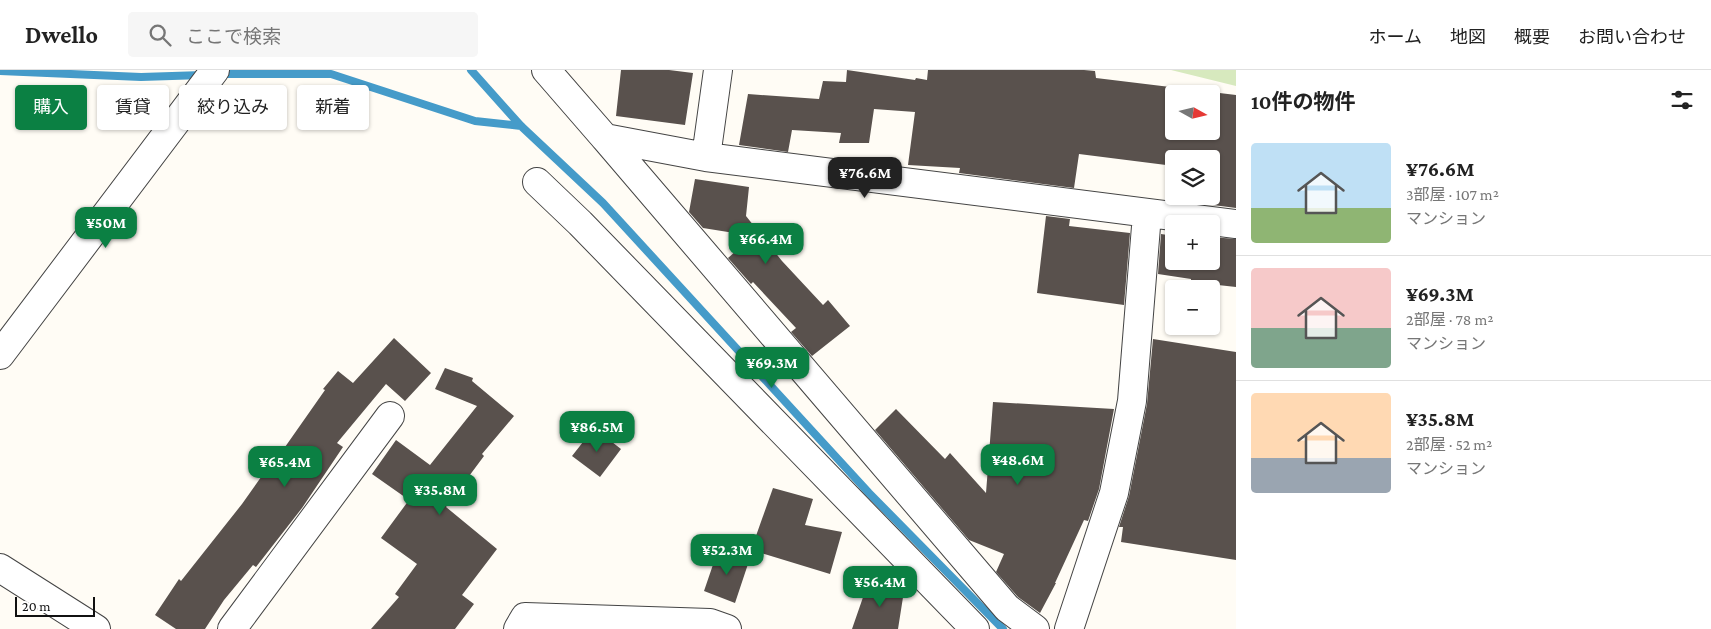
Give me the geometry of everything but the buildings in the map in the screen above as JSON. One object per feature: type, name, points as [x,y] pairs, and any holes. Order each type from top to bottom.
[{"type":"street","points":[[0,355],[215,70]]},
{"type":"street","points":[[546,70],[1007,608],[1036,629]]},
{"type":"street","points":[[706,157],[718,70]]},
{"type":"street","points":[[605,138],[706,157],[1236,224]]},
{"type":"street","points":[[537,182],[580,223],[975,629]]},
{"type":"street","points":[[1069,629],[1114,493],[1132,401],[1147,214]]},
{"type":"street","points":[[232,629],[390,416]]},
{"type":"street","points":[[0,568],[96,629]]},
{"type":"street","points":[[518,629],[525,617],[710,623],[727,629]]},
{"type":"green space","points":[[1171,70],[1236,70],[1236,86]]},
{"type":"waterway","points":[[471,70],[521,126],[603,203],[869,493],[1003,629]]},
{"type":"waterway","points":[[0,71],[141,77],[203,75]]},
{"type":"waterway","points":[[219,74],[331,74],[475,121],[521,126]]}]
